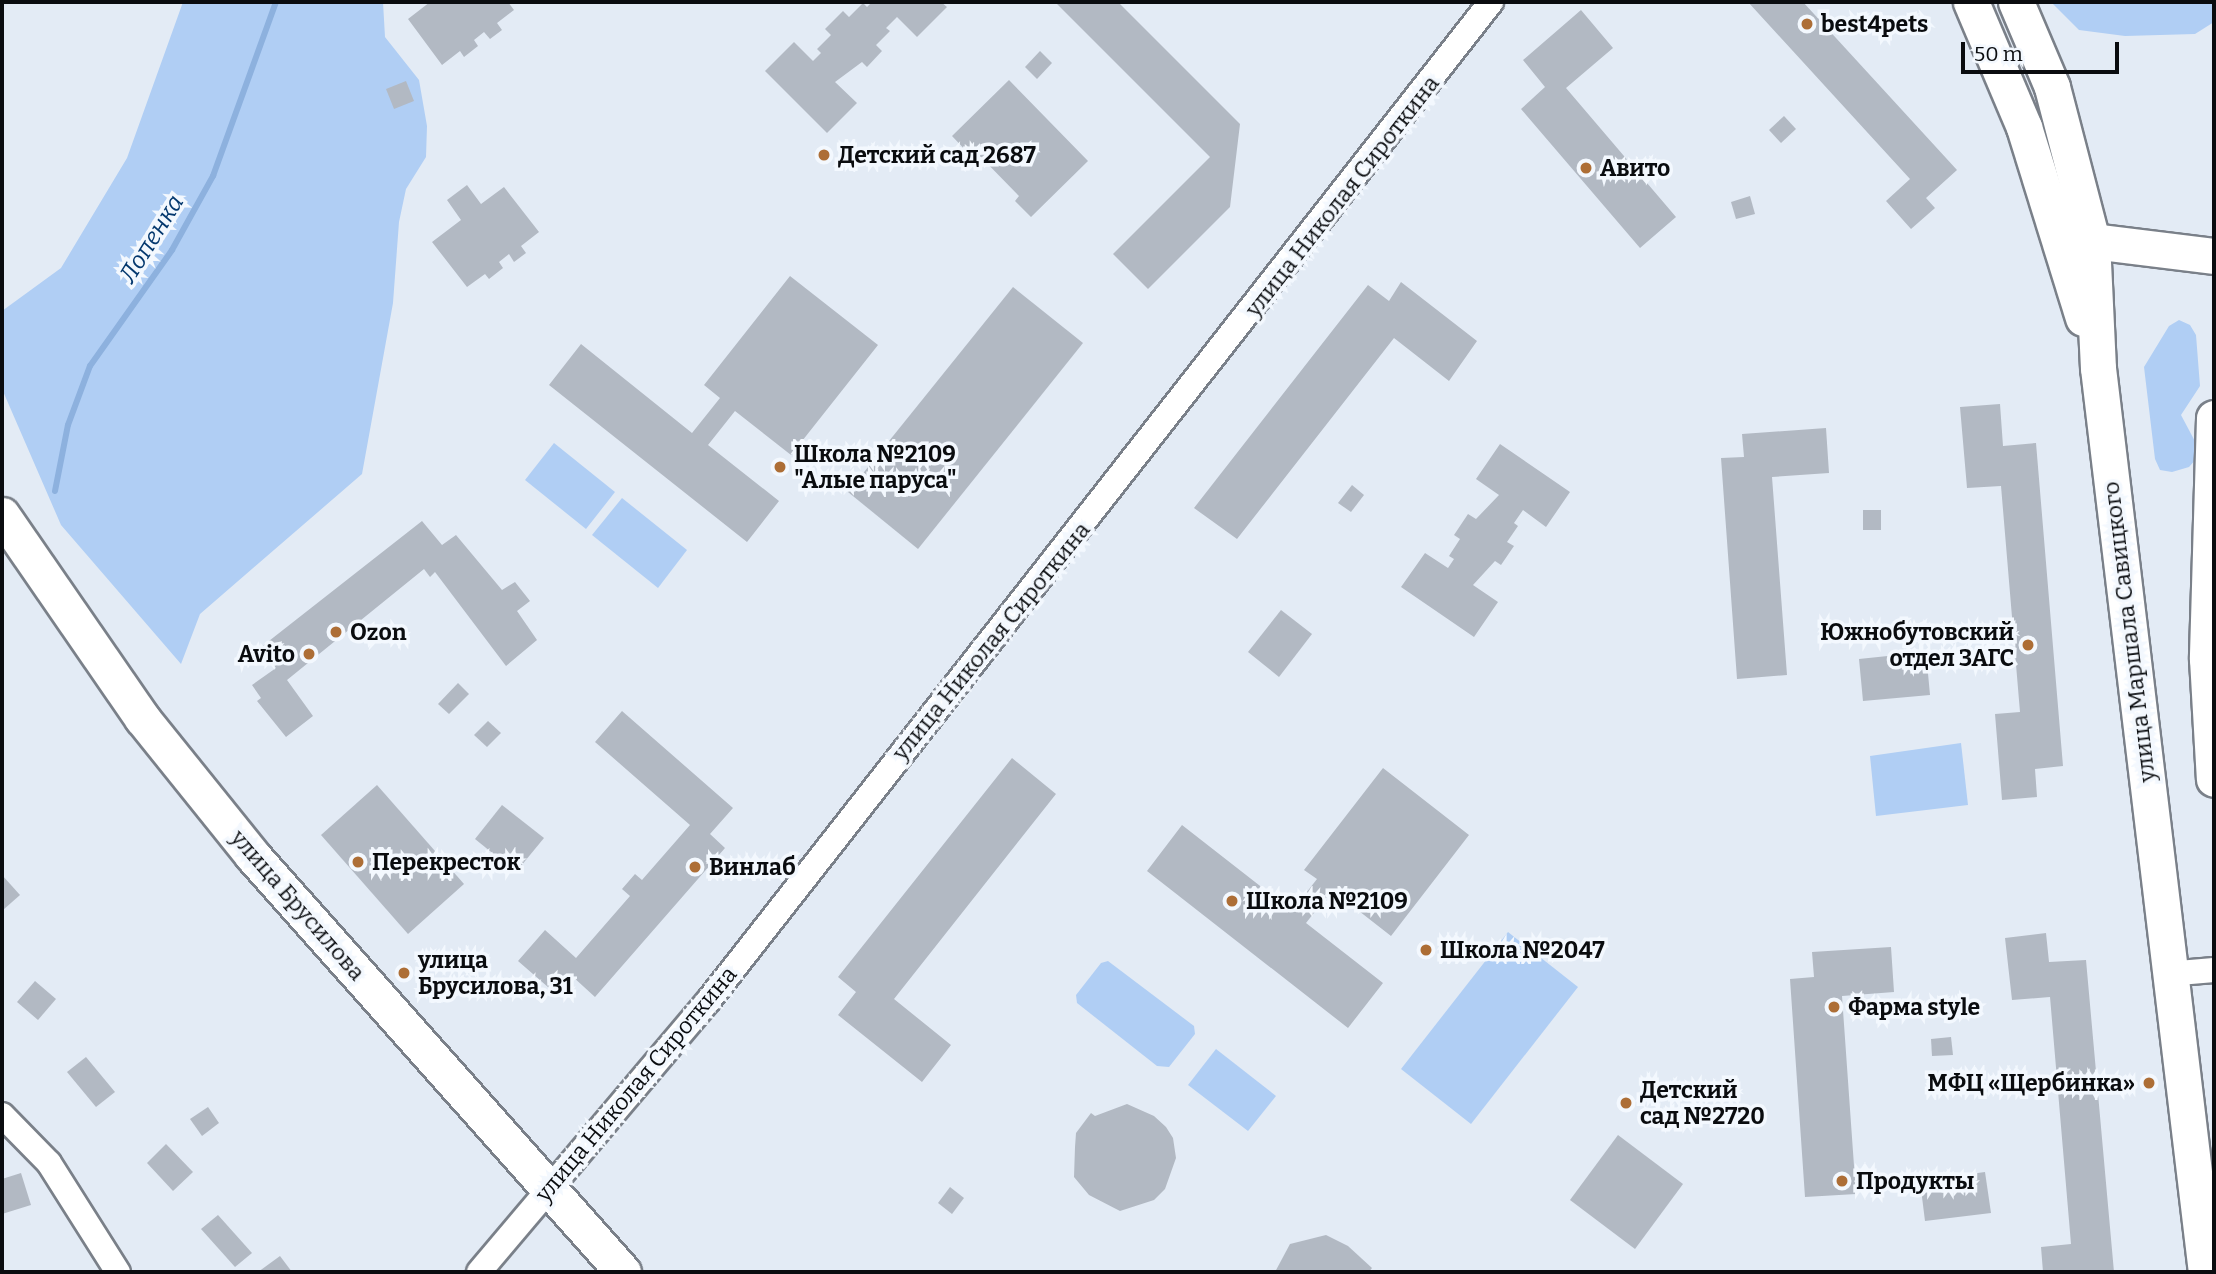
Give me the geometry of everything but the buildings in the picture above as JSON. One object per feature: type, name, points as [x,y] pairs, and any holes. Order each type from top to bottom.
[{"type":"street","name":"улица Николая Сироткина","points":[[479,1272],[709,1000],[1491,2]]},
{"type":"street","points":[[1971,2],[2024,127],[2098,368]]},
{"type":"street","name":"улица Маршала Савицкого","points":[[2016,2],[2052,87],[2092,240],[2098,368],[2167,974],[2206,1272]]},
{"type":"street","points":[[2058,237],[2214,256]]},
{"type":"street","points":[[2214,418],[2207,659],[2214,779]]},
{"type":"street","name":"улица Брусилова","points":[[2,515],[142,718],[252,855],[623,1272]]},
{"type":"street","points":[[2167,974],[2214,970]]},
{"type":"street","points":[[2,1115],[49,1163],[118,1272]]},
{"type":"shaded area","points":[[183,2],[383,2],[385,37],[419,80],[427,126],[426,157],[406,189],[399,222],[393,303],[362,474],[200,614],[181,664],[61,525],[2,389],[2,311],[61,268],[127,158]]},
{"type":"shaded area","points":[[2051,2],[2214,2],[2214,22],[2195,34],[2125,36],[2079,30]]},
{"type":"shaded area","points":[[2179,320],[2190,325],[2196,335],[2200,386],[2181,415],[2198,447],[2197,458],[2189,467],[2172,472],[2160,470],[2155,459],[2144,367],[2169,326]]},
{"type":"shaded area","points":[[554,443],[615,492],[586,529],[525,480]]},
{"type":"shaded area","points":[[622,498],[687,550],[658,588],[592,535]]},
{"type":"shaded area","points":[[1961,743],[1968,805],[1876,816],[1870,756]]},
{"type":"shaded area","points":[[1508,932],[1578,987],[1471,1124],[1401,1069]]},
{"type":"shaded area","points":[[1108,961],[1194,1026],[1195,1034],[1169,1067],[1157,1066],[1077,1003],[1076,995],[1101,963]]},
{"type":"shaded area","points":[[1216,1049],[1276,1096],[1248,1131],[1188,1085]]},
{"type":"waterway","name":"Лопенка","points":[[55,491],[68,425],[90,366],[172,250],[213,176],[276,2]]},
{"type":"place","name":"best4pets","points":[[1807,24]]},
{"type":"place","name":"Детский сад 2687","points":[[824,155]]},
{"type":"place","name":"Авито","points":[[1586,168]]},
{"type":"place","name":"Школа №2109 \"Алые паруса\"","points":[[780,467]]},
{"type":"place","name":"Ozon","points":[[336,632]]},
{"type":"place","name":"Южнобутовский отдел ЗАГС","points":[[2028,645]]},
{"type":"place","name":"Avito","points":[[309,654]]},
{"type":"place","name":"Перекресток","points":[[358,862]]},
{"type":"place","name":"Винлаб","points":[[695,867]]},
{"type":"place","name":"Школа №2109","points":[[1232,901]]},
{"type":"place","name":"Школа №2047","points":[[1426,950]]},
{"type":"place","name":"улица Брусилова, 31","points":[[404,973]]},
{"type":"place","name":"Фарма style","points":[[1834,1007]]},
{"type":"place","name":"МФЦ «Щербинка»","points":[[2149,1083]]},
{"type":"place","name":"Детский сад №2720","points":[[1626,1103]]},
{"type":"place","name":"Продукты","points":[[1842,1181]]}]
